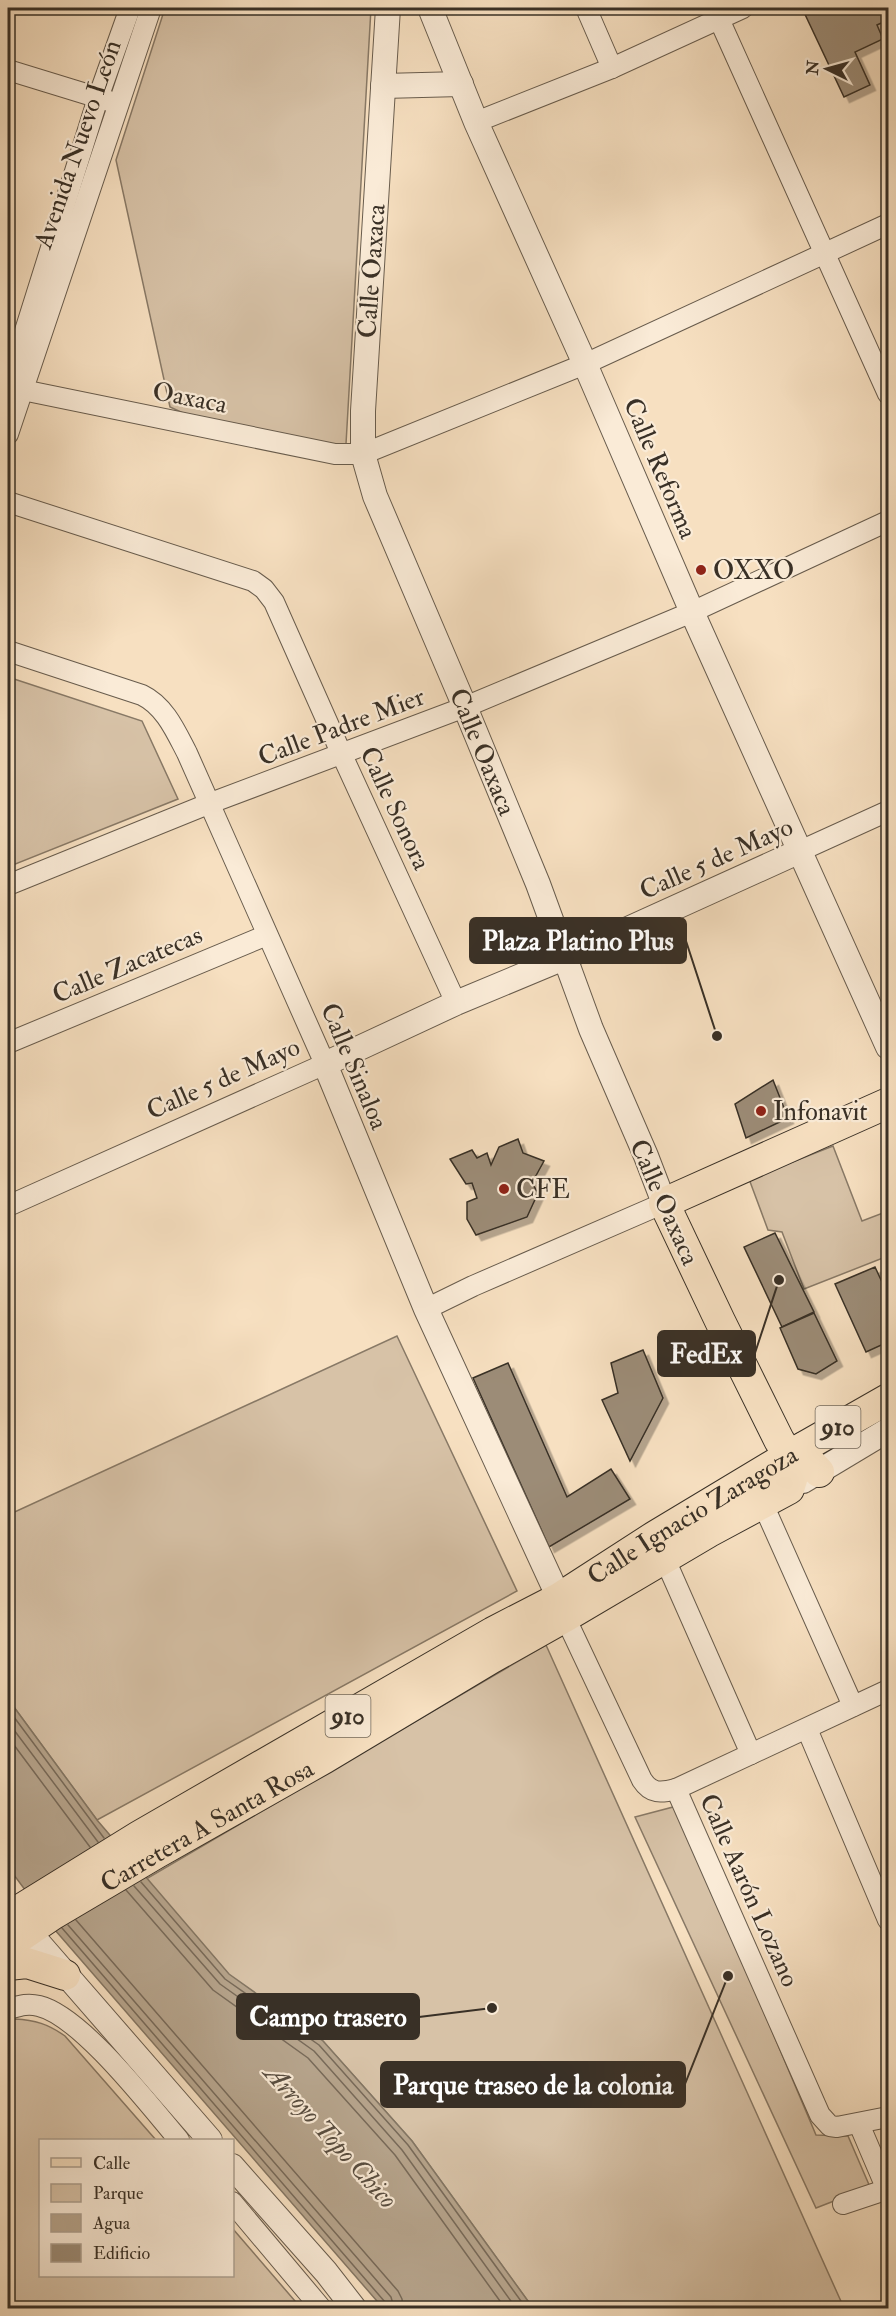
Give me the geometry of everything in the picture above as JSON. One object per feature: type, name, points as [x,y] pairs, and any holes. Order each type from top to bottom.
[{"type":"main road","points":[[664,1203],[888,1103]]},
{"type":"main road","name":"Calle Oaxaca","points":[[664,1203],[720,1321],[804,1458]]},
{"type":"main road","name":"Calle Ignacio Zaragoza","points":[[660,1548],[804,1458],[888,1399]]},
{"type":"main road","name":"Calle Ignacio Zaragoza","points":[[660,1548],[789,1488],[795,1470],[804,1458]]},
{"type":"main road","name":"910","points":[[562,1608],[660,1548]]},
{"type":"main road","name":"Carretera A Santa Rosa","points":[[27,1922],[148,1845],[325,1758],[492,1658],[562,1608]]},
{"type":"main road","points":[[8,1965],[27,1963],[65,1975]]},
{"type":"street","name":"Avenida Nuevo León","points":[[8,434],[12,388],[72,214],[100,160],[151,8]]},
{"type":"street","name":"Calle Oaxaca","points":[[388,8],[363,411],[363,454],[375,496],[465,707],[537,884],[591,1029],[664,1203]]},
{"type":"street","name":"Calle Reforma","points":[[430,8],[477,122],[692,612],[888,1047]]},
{"type":"street","points":[[586,8],[612,68]]},
{"type":"street","points":[[477,122],[612,68],[716,13],[743,8]]},
{"type":"street","points":[[716,13],[888,394]]},
{"type":"street","points":[[72,214],[81,155],[127,15],[145,27]]},
{"type":"street","points":[[8,70],[120,104]]},
{"type":"street","points":[[383,86],[461,84]]},
{"type":"street","points":[[81,155],[100,160]]},
{"type":"street","points":[[363,454],[585,364],[888,224]]},
{"type":"street","name":"Oaxaca","points":[[12,388],[335,454],[363,454]]},
{"type":"street","name":"Calle Sonora","points":[[8,502],[253,581],[264,588],[274,602],[456,1003]]},
{"type":"street","name":"Calle Padre Mier","points":[[8,885],[208,804],[465,707],[692,612],[888,521]]},
{"type":"street","name":"Calle Sinaloa","points":[[8,651],[148,698],[158,707],[176,732],[325,1064],[426,1309],[562,1608]]},
{"type":"street","name":"Calle 5 de Mayo","points":[[8,1206],[888,811]]},
{"type":"street","name":"Calle Zacatecas","points":[[8,1042],[267,935]]},
{"type":"street","points":[[337,1097],[338,1071],[352,1052]]},
{"type":"street","points":[[426,1309],[473,1286],[664,1203]]},
{"type":"street","name":"Calle Ignacio Zaragoza","points":[[804,1458],[888,1430]]},
{"type":"street","points":[[762,1502],[853,1706]]},
{"type":"street","points":[[660,1548],[751,1754]]},
{"type":"street","name":"Calle Aarón Lozano","points":[[562,1608],[647,1788],[654,1792],[676,1789],[820,2115],[830,2126],[859,2124]]},
{"type":"street","points":[[676,1789],[888,1690]]},
{"type":"street","points":[[807,1729],[888,1920]]},
{"type":"street","points":[[27,1922],[65,1975],[209,2139]]},
{"type":"street","points":[[8,2009],[25,2004],[41,2006],[69,2022],[104,2053],[178,2139]]},
{"type":"street","points":[[843,2204],[888,2190],[859,2124],[888,2117]]},
{"type":"street","points":[[234,2168],[326,2272],[354,2308]]},
{"type":"street","points":[[234,2204],[321,2308]]},
{"type":"green space","points":[[165,8],[371,8],[346,444],[336,448],[183,413],[170,407],[116,160]]},
{"type":"green space","points":[[8,677],[142,721],[178,799],[8,867]]},
{"type":"green space","points":[[833,1146],[862,1221],[888,1211],[888,1256],[804,1289],[782,1232],[768,1230],[749,1179]]},
{"type":"green space","points":[[397,1336],[517,1591],[97,1820],[8,1699],[8,1515]]},
{"type":"green space","points":[[546,1645],[844,2308],[533,2308],[412,2141],[323,2041],[229,1975],[146,1879]]},
{"type":"green space","points":[[677,1806],[816,2135],[848,2136],[870,2187],[816,2208],[635,1817]]},
{"type":"green space","points":[[15,2019],[41,2023],[65,2036],[155,2139],[39,2139],[39,2277],[234,2277],[234,2230],[301,2308],[8,2308],[8,2021]]},
{"type":"water","name":"Arroyo Topo Chico","points":[[8,1699],[97,1820],[229,1974],[323,2041],[412,2141],[533,2308],[383,2308],[55,1930],[8,1867]]},
{"type":"building","points":[[802,8],[883,8],[888,20],[877,25],[883,39],[855,52],[870,85],[844,97]]},
{"type":"building","name":"Infonavit","points":[[773,1080],[788,1118],[746,1138],[735,1104]]},
{"type":"building","name":"CFE","points":[[518,1139],[523,1153],[544,1161],[532,1183],[538,1193],[527,1217],[476,1235],[467,1219],[467,1202],[477,1198],[472,1183],[466,1184],[450,1159],[472,1150],[477,1158],[487,1153],[491,1165],[499,1147]]},
{"type":"building","points":[[775,1233],[814,1312],[782,1327],[744,1247]]},
{"type":"building","points":[[875,1267],[888,1295],[888,1342],[866,1352],[835,1284]]},
{"type":"building","points":[[814,1313],[837,1361],[816,1374],[798,1369],[780,1328]]},
{"type":"building","points":[[643,1350],[663,1398],[630,1461],[602,1400],[618,1393],[611,1363]]},
{"type":"building","points":[[508,1363],[567,1497],[611,1469],[630,1499],[549,1547],[473,1378]]},
{"type":"place","name":"OXXO","points":[[701,570]]},
{"type":"place","name":"Plaza Platino Plus","points":[[717,1036]]},
{"type":"place","name":"Infonavit","points":[[761,1111]]},
{"type":"place","name":"CFE","points":[[504,1189]]},
{"type":"place","name":"FedEx","points":[[779,1280]]},
{"type":"place","name":"Parque traseo de la colonia","points":[[728,1976]]},
{"type":"place","name":"Campo trasero","points":[[492,2008]]}]
